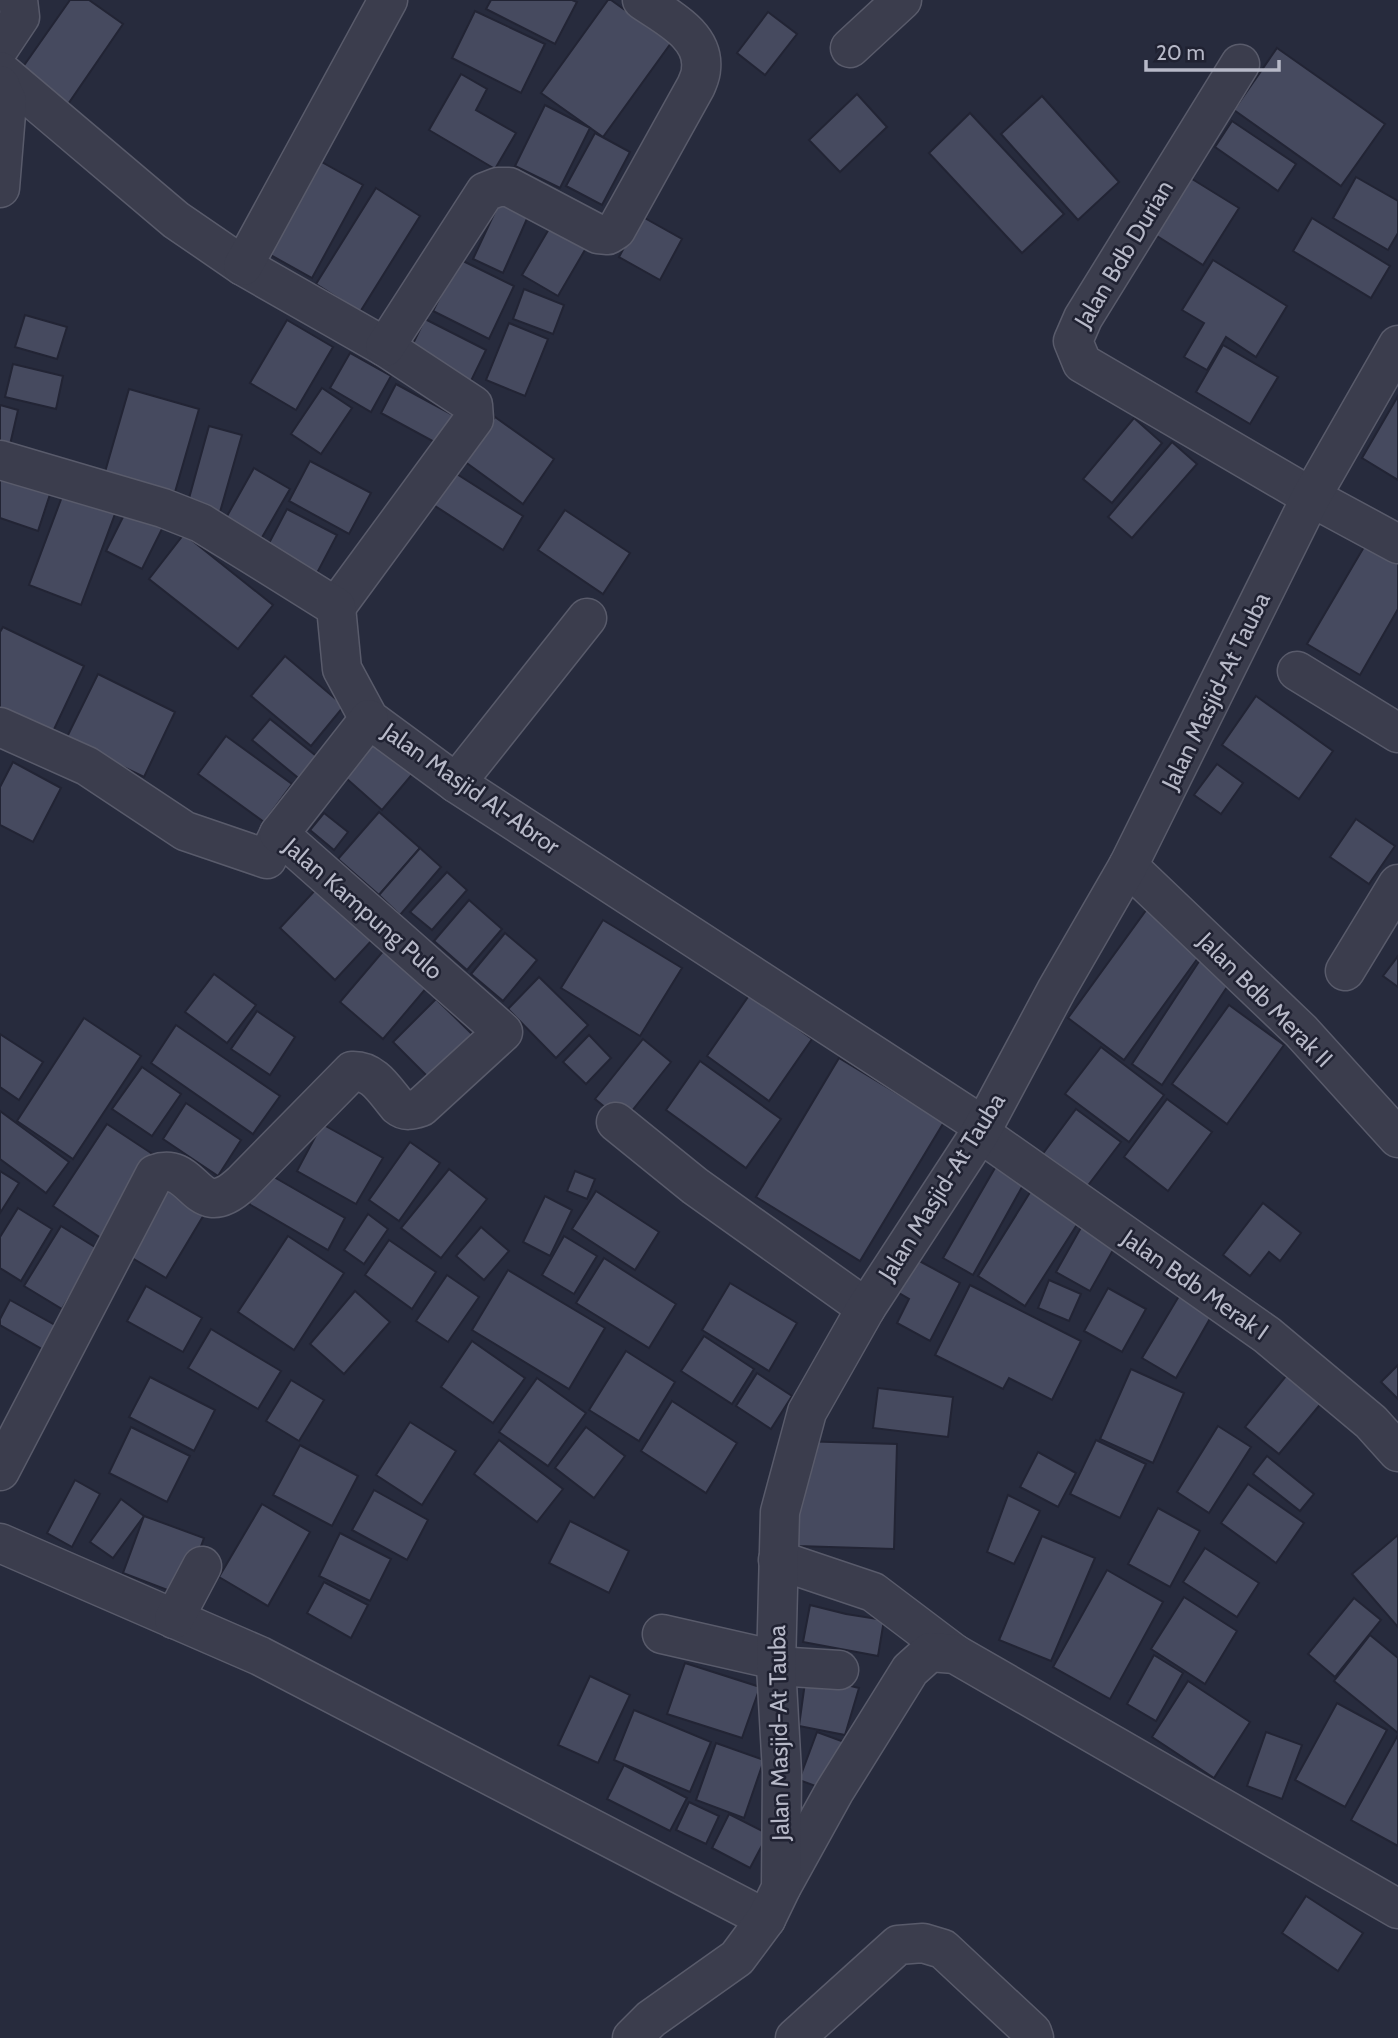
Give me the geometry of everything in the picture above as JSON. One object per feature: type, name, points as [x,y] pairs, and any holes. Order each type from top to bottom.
[{"type":"street","points":[[0,47],[20,17],[18,0]]},
{"type":"street","points":[[243,267],[388,0]]},
{"type":"street","points":[[385,347],[485,192],[498,187],[509,187],[598,234],[608,235],[616,230],[696,86],[701,70],[700,52],[690,35],[642,0]]},
{"type":"street","points":[[850,48],[902,0]]},
{"type":"street","name":"Jalan Bdb Durian","points":[[1240,64],[1083,318],[1073,341],[1082,363],[1311,497]]},
{"type":"street","points":[[0,71],[176,220],[243,267],[385,347],[472,405],[474,419],[336,607],[201,523],[163,508],[0,460]]},
{"type":"street","points":[[0,85],[6,101],[0,188]]},
{"type":"street","name":"Jalan Masjid-At Tauba","points":[[774,1904],[782,1772],[776,1663],[780,1512],[807,1412],[866,1308],[982,1130],[1057,989],[1128,866],[1311,497],[1398,345]]},
{"type":"street","points":[[1311,497],[1398,544]]},
{"type":"street","name":"Jalan Masjid Al-Abror","points":[[336,607],[342,669],[369,719],[456,783],[982,1130]]},
{"type":"street","points":[[456,783],[587,618]]},
{"type":"street","points":[[1297,671],[1398,733]]},
{"type":"street","points":[[279,834],[369,719]]},
{"type":"street","name":"Jalan Kampung Pulo","points":[[0,727],[87,766],[185,831],[267,859],[279,834],[503,1032],[421,1107],[411,1110],[402,1110],[372,1076],[359,1070],[352,1071],[242,1183],[220,1198],[202,1194],[177,1173],[169,1170],[155,1174],[0,1471]]},
{"type":"street","name":"Jalan Bdb Merak II","points":[[1128,866],[1301,1031],[1398,1138]]},
{"type":"street","points":[[1345,971],[1398,884]]},
{"type":"street","points":[[616,1122],[695,1186],[866,1308]]},
{"type":"street","name":"Jalan Bdb Merak I","points":[[982,1130],[1267,1335],[1371,1422],[1398,1451]]},
{"type":"street","points":[[0,1543],[260,1656],[774,1904]]},
{"type":"street","points":[[778,1560],[873,1592],[954,1654],[1398,1909]]},
{"type":"street","points":[[174,1619],[202,1566]]},
{"type":"street","points":[[662,1634],[776,1663],[839,1670]]},
{"type":"street","points":[[632,2038],[651,2019],[737,1958],[774,1904],[834,1792],[910,1670],[930,1652],[954,1654]]},
{"type":"street","points":[[795,2038],[898,1945],[923,1943],[943,1949],[1032,2032],[1034,2038]]},
{"type":"building","points":[[70,0],[89,0],[123,24],[66,107],[18,74]]},
{"type":"building","points":[[491,0],[577,2],[555,44],[486,9]]},
{"type":"building","points":[[608,0],[671,43],[603,137],[541,93]]},
{"type":"building","points":[[475,11],[545,44],[521,93],[452,58]]},
{"type":"building","points":[[768,12],[797,34],[765,75],[737,53]]},
{"type":"building","points":[[1277,48],[1385,124],[1341,186],[1234,110]]},
{"type":"building","points":[[461,74],[487,89],[476,110],[516,133],[495,169],[429,130]]},
{"type":"building","points":[[857,94],[887,127],[840,172],[809,140]]},
{"type":"building","points":[[1042,96],[1119,182],[1078,220],[1001,134]]},
{"type":"building","points":[[545,105],[590,128],[560,188],[515,166]]},
{"type":"building","points":[[970,113],[1064,214],[1022,253],[929,153]]},
{"type":"building","points":[[1232,121],[1296,164],[1278,191],[1215,147]]},
{"type":"building","points":[[595,133],[630,152],[602,205],[566,186]]},
{"type":"building","points":[[309,155],[363,185],[312,278],[258,248]]},
{"type":"building","points":[[1184,174],[1239,208],[1203,265],[1149,231]]},
{"type":"building","points":[[1356,177],[1398,201],[1398,233],[1388,250],[1333,218]]},
{"type":"building","points":[[376,188],[420,216],[360,312],[316,284]]},
{"type":"building","points":[[501,199],[530,212],[503,273],[473,259]]},
{"type":"building","points":[[641,216],[682,239],[660,280],[619,257]]},
{"type":"building","points":[[1312,218],[1390,266],[1371,298],[1293,251]]},
{"type":"building","points":[[553,222],[589,243],[558,296],[522,275]]},
{"type":"building","points":[[459,259],[514,286],[489,339],[433,311]]},
{"type":"building","points":[[1213,260],[1287,306],[1256,357],[1226,337],[1207,370],[1184,357],[1204,323],[1182,310]]},
{"type":"building","points":[[524,289],[564,305],[553,334],[513,319]]},
{"type":"building","points":[[25,315],[67,327],[57,359],[15,347]]},
{"type":"building","points":[[425,319],[486,350],[469,385],[408,354]]},
{"type":"building","points":[[287,320],[333,347],[296,410],[250,383]]},
{"type":"building","points":[[509,323],[548,339],[525,396],[486,380]]},
{"type":"building","points":[[1223,345],[1278,377],[1250,424],[1196,392]]},
{"type":"building","points":[[350,353],[391,376],[371,412],[330,388]]},
{"type":"building","points":[[13,364],[63,376],[56,409],[5,397]]},
{"type":"building","points":[[396,384],[453,415],[438,444],[381,413]]},
{"type":"building","points":[[322,388],[352,408],[321,454],[291,434]]},
{"type":"building","points":[[129,389],[199,409],[175,492],[105,472]]},
{"type":"building","points":[[1398,396],[1398,480],[1362,458]]},
{"type":"building","points":[[0,405],[18,410],[9,449],[0,447]]},
{"type":"building","points":[[495,417],[554,459],[523,504],[464,461]]},
{"type":"building","points":[[1134,418],[1162,443],[1112,503],[1083,479]]},
{"type":"building","points":[[209,426],[242,435],[220,512],[188,502]]},
{"type":"building","points":[[1172,442],[1197,464],[1132,538],[1108,517]]},
{"type":"building","points":[[310,461],[371,493],[349,534],[289,501]]},
{"type":"building","points":[[0,464],[54,482],[38,531],[0,518]]},
{"type":"building","points":[[254,468],[290,489],[257,546],[222,525]]},
{"type":"building","points":[[452,471],[523,516],[503,550],[432,504]]},
{"type":"building","points":[[66,486],[118,506],[81,605],[29,585]]},
{"type":"building","points":[[129,505],[165,523],[142,569],[106,551]]},
{"type":"building","points":[[287,509],[337,535],[317,573],[267,547]]},
{"type":"building","points":[[565,510],[630,553],[603,594],[538,550]]},
{"type":"building","points":[[184,534],[273,605],[238,649],[149,579]]},
{"type":"building","points":[[1371,535],[1398,551],[1398,609],[1360,675],[1307,644]]},
{"type":"building","points":[[3,627],[84,666],[48,742],[0,718],[0,632]]},
{"type":"building","points":[[285,656],[344,706],[311,746],[251,696]]},
{"type":"building","points":[[98,674],[175,712],[144,777],[66,739]]},
{"type":"building","points":[[1256,696],[1333,751],[1299,799],[1222,745]]},
{"type":"building","points":[[270,719],[320,759],[302,781],[252,740]]},
{"type":"building","points":[[371,732],[415,771],[382,810],[338,771]]},
{"type":"building","points":[[226,736],[292,784],[264,822],[198,774]]},
{"type":"building","points":[[13,762],[61,788],[33,842],[0,825],[0,787]]},
{"type":"building","points":[[1217,764],[1243,783],[1221,814],[1194,795]]},
{"type":"building","points":[[379,812],[420,848],[379,895],[338,859]]},
{"type":"building","points":[[324,813],[348,832],[334,850],[310,830]]},
{"type":"building","points":[[1356,819],[1395,846],[1369,884],[1330,857]]},
{"type":"building","points":[[420,848],[441,867],[400,915],[379,895]]},
{"type":"building","points":[[447,872],[467,890],[432,930],[410,912]]},
{"type":"building","points":[[319,886],[374,938],[335,980],[280,928]]},
{"type":"building","points":[[469,900],[502,929],[467,970],[434,941]]},
{"type":"building","points":[[1147,909],[1203,951],[1124,1060],[1068,1018]]},
{"type":"building","points":[[603,920],[682,968],[640,1036],[561,988]]},
{"type":"building","points":[[505,933],[537,960],[503,1001],[471,974]]},
{"type":"building","points":[[385,949],[428,986],[383,1039],[340,1002]]},
{"type":"building","points":[[1398,956],[1398,987],[1383,976]]},
{"type":"building","points":[[1200,960],[1231,981],[1162,1085],[1132,1064]]},
{"type":"building","points":[[214,974],[256,1005],[227,1043],[185,1012]]},
{"type":"building","points":[[539,977],[588,1025],[556,1058],[508,1009]]},
{"type":"building","points":[[750,994],[812,1039],[769,1101],[707,1056]]},
{"type":"building","points":[[436,999],[475,1037],[431,1080],[393,1042]]},
{"type":"building","points":[[1229,1005],[1284,1045],[1227,1124],[1172,1084]]},
{"type":"building","points":[[257,1011],[295,1037],[270,1075],[231,1049]]},
{"type":"building","points":[[84,1018],[141,1056],[73,1159],[17,1121]]},
{"type":"building","points":[[176,1025],[280,1096],[253,1134],[151,1063]]},
{"type":"building","points":[[0,1034],[43,1062],[19,1100],[0,1087]]},
{"type":"building","points":[[589,1035],[611,1058],[586,1084],[563,1062]]},
{"type":"building","points":[[643,1039],[671,1062],[623,1122],[595,1099]]},
{"type":"building","points":[[1101,1047],[1164,1095],[1129,1142],[1065,1094]]},
{"type":"building","points":[[839,1058],[944,1122],[860,1261],[756,1197]]},
{"type":"building","points":[[700,1061],[781,1119],[746,1168],[666,1110]]},
{"type":"building","points":[[142,1067],[181,1094],[152,1136],[112,1109]]},
{"type":"building","points":[[1167,1099],[1212,1132],[1168,1191],[1124,1157]]},
{"type":"building","points":[[186,1103],[241,1140],[218,1176],[163,1139]]},
{"type":"building","points":[[1076,1109],[1121,1142],[1083,1192],[1039,1159]]},
{"type":"building","points":[[0,1111],[69,1162],[46,1193],[0,1159]]},
{"type":"building","points":[[107,1124],[154,1155],[101,1238],[53,1206]]},
{"type":"building","points":[[322,1124],[383,1158],[356,1204],[297,1171]]},
{"type":"building","points":[[410,1142],[440,1163],[399,1221],[369,1200]]},
{"type":"building","points":[[999,1161],[1027,1178],[973,1275],[943,1258]]},
{"type":"building","points":[[449,1169],[487,1199],[441,1258],[401,1228]]},
{"type":"building","points":[[0,1171],[19,1183],[0,1213]]},
{"type":"building","points":[[575,1171],[595,1179],[587,1199],[567,1191]]},
{"type":"building","points":[[267,1173],[345,1218],[328,1250],[249,1204]]},
{"type":"building","points":[[1039,1178],[1087,1209],[1025,1306],[978,1276]]},
{"type":"building","points":[[168,1185],[208,1208],[166,1278],[127,1255]]},
{"type":"building","points":[[596,1191],[659,1232],[635,1270],[572,1229]]},
{"type":"building","points":[[545,1196],[572,1210],[550,1256],[523,1242]]},
{"type":"building","points":[[1263,1203],[1301,1233],[1280,1261],[1269,1252],[1250,1276],[1223,1255]]},
{"type":"building","points":[[18,1208],[52,1229],[21,1281],[0,1268],[0,1237]]},
{"type":"building","points":[[368,1214],[388,1229],[364,1264],[344,1250]]},
{"type":"building","points":[[1083,1224],[1117,1243],[1090,1291],[1056,1272]]},
{"type":"building","points":[[61,1226],[98,1249],[62,1309],[24,1286]]},
{"type":"building","points":[[481,1227],[509,1251],[484,1280],[456,1256]]},
{"type":"building","points":[[288,1236],[344,1273],[294,1350],[238,1312]]},
{"type":"building","points":[[564,1236],[597,1256],[574,1294],[542,1275]]},
{"type":"building","points":[[389,1240],[436,1272],[412,1309],[365,1275]]},
{"type":"building","points":[[912,1257],[960,1283],[930,1341],[897,1323],[909,1299],[894,1290]]},
{"type":"building","points":[[604,1258],[676,1304],[649,1348],[576,1303]]},
{"type":"building","points":[[508,1270],[605,1328],[569,1389],[472,1330]]},
{"type":"building","points":[[447,1275],[479,1297],[448,1342],[416,1321]]},
{"type":"building","points":[[1049,1280],[1081,1294],[1069,1321],[1038,1308]]},
{"type":"building","points":[[730,1283],[797,1323],[769,1371],[702,1330]]},
{"type":"building","points":[[970,1285],[1081,1341],[1052,1400],[1009,1378],[1003,1389],[935,1355]]},
{"type":"building","points":[[146,1286],[202,1318],[183,1352],[127,1321]]},
{"type":"building","points":[[1108,1288],[1146,1309],[1122,1352],[1084,1331]]},
{"type":"building","points":[[355,1291],[390,1322],[344,1374],[310,1344]]},
{"type":"building","points":[[1179,1296],[1212,1315],[1176,1378],[1142,1358]]},
{"type":"building","points":[[10,1300],[62,1329],[49,1353],[0,1325],[0,1319]]},
{"type":"building","points":[[211,1329],[281,1371],[258,1409],[188,1368]]},
{"type":"building","points":[[704,1336],[754,1369],[732,1404],[681,1371]]},
{"type":"building","points":[[472,1341],[525,1378],[493,1423],[441,1387]]},
{"type":"building","points":[[626,1351],[675,1382],[639,1441],[589,1410]]},
{"type":"building","points":[[1398,1365],[1398,1399],[1381,1382]]},
{"type":"building","points":[[1294,1366],[1328,1395],[1279,1454],[1245,1427]]},
{"type":"building","points":[[1131,1369],[1184,1393],[1153,1463],[1100,1439]]},
{"type":"building","points":[[757,1373],[792,1396],[771,1429],[736,1406]]},
{"type":"building","points":[[150,1377],[215,1410],[194,1451],[129,1417]]},
{"type":"building","points":[[537,1378],[586,1413],[548,1466],[499,1432]]},
{"type":"building","points":[[291,1380],[324,1400],[299,1441],[266,1421]]},
{"type":"building","points":[[878,1388],[953,1397],[948,1437],[873,1428]]},
{"type":"building","points":[[672,1401],[737,1443],[706,1493],[641,1451]]},
{"type":"building","points":[[410,1422],[456,1451],[422,1505],[376,1475]]},
{"type":"building","points":[[1218,1426],[1251,1447],[1209,1513],[1177,1492]]},
{"type":"building","points":[[131,1427],[190,1456],[167,1502],[109,1473]]},
{"type":"building","points":[[586,1427],[625,1456],[594,1498],[555,1468]]},
{"type":"building","points":[[499,1440],[563,1489],[537,1522],[474,1474]]},
{"type":"building","points":[[1096,1440],[1146,1464],[1120,1518],[1070,1494]]},
{"type":"building","points":[[799,1441],[897,1444],[894,1549],[797,1546]]},
{"type":"building","points":[[300,1445],[358,1476],[332,1526],[273,1495]]},
{"type":"building","points":[[1038,1452],[1076,1473],[1058,1507],[1020,1487]]},
{"type":"building","points":[[1267,1456],[1314,1494],[1300,1511],[1253,1474]]},
{"type":"building","points":[[75,1480],[100,1494],[72,1547],[47,1533]]},
{"type":"building","points":[[1248,1484],[1304,1523],[1276,1563],[1221,1523]]},
{"type":"building","points":[[374,1490],[428,1520],[407,1560],[352,1530]]},
{"type":"building","points":[[1008,1495],[1040,1511],[1014,1564],[987,1552]]},
{"type":"building","points":[[121,1499],[144,1516],[113,1558],[90,1542]]},
{"type":"building","points":[[262,1504],[310,1532],[268,1606],[219,1577]]},
{"type":"building","points":[[1158,1508],[1200,1531],[1170,1587],[1128,1564]]},
{"type":"building","points":[[144,1516],[204,1538],[183,1596],[123,1573]]},
{"type":"building","points":[[570,1521],[629,1551],[609,1593],[549,1563]]},
{"type":"building","points":[[340,1533],[391,1559],[370,1601],[319,1576]]},
{"type":"building","points":[[1398,1535],[1398,1627],[1352,1574]]},
{"type":"building","points":[[1042,1536],[1095,1558],[1051,1661],[999,1640]]},
{"type":"building","points":[[1205,1548],[1259,1583],[1237,1617],[1183,1582]]},
{"type":"building","points":[[1107,1570],[1163,1602],[1110,1699],[1053,1667]]},
{"type":"building","points":[[324,1582],[368,1605],[351,1638],[307,1613]]},
{"type":"building","points":[[1184,1597],[1237,1631],[1205,1684],[1151,1649]]},
{"type":"building","points":[[1354,1598],[1381,1620],[1335,1677],[1308,1654]]},
{"type":"building","points":[[810,1605],[884,1620],[878,1656],[803,1642]]},
{"type":"building","points":[[1370,1635],[1398,1658],[1398,1733],[1334,1681]]},
{"type":"building","points":[[1154,1655],[1183,1673],[1156,1721],[1127,1704]]},
{"type":"building","points":[[685,1663],[760,1687],[742,1738],[667,1714]]},
{"type":"building","points":[[806,1675],[859,1688],[845,1735],[799,1726]]},
{"type":"building","points":[[590,1676],[630,1695],[598,1763],[558,1745]]},
{"type":"building","points":[[1188,1681],[1250,1722],[1214,1778],[1152,1737]]},
{"type":"building","points":[[1337,1703],[1387,1730],[1345,1807],[1295,1780]]},
{"type":"building","points":[[634,1710],[711,1742],[690,1792],[614,1760]]},
{"type":"building","points":[[817,1732],[847,1743],[829,1791],[799,1780]]},
{"type":"building","points":[[1266,1732],[1302,1745],[1282,1799],[1247,1786]]},
{"type":"building","points":[[1398,1735],[1398,1846],[1351,1820]]},
{"type":"building","points":[[716,1743],[764,1760],[744,1818],[696,1800]]},
{"type":"building","points":[[624,1765],[687,1798],[670,1831],[607,1799]]},
{"type":"building","points":[[689,1802],[719,1816],[706,1844],[676,1830]]},
{"type":"building","points":[[729,1814],[768,1834],[750,1868],[712,1848]]},
{"type":"building","points":[[1306,1896],[1363,1933],[1338,1971],[1282,1933]]}]
